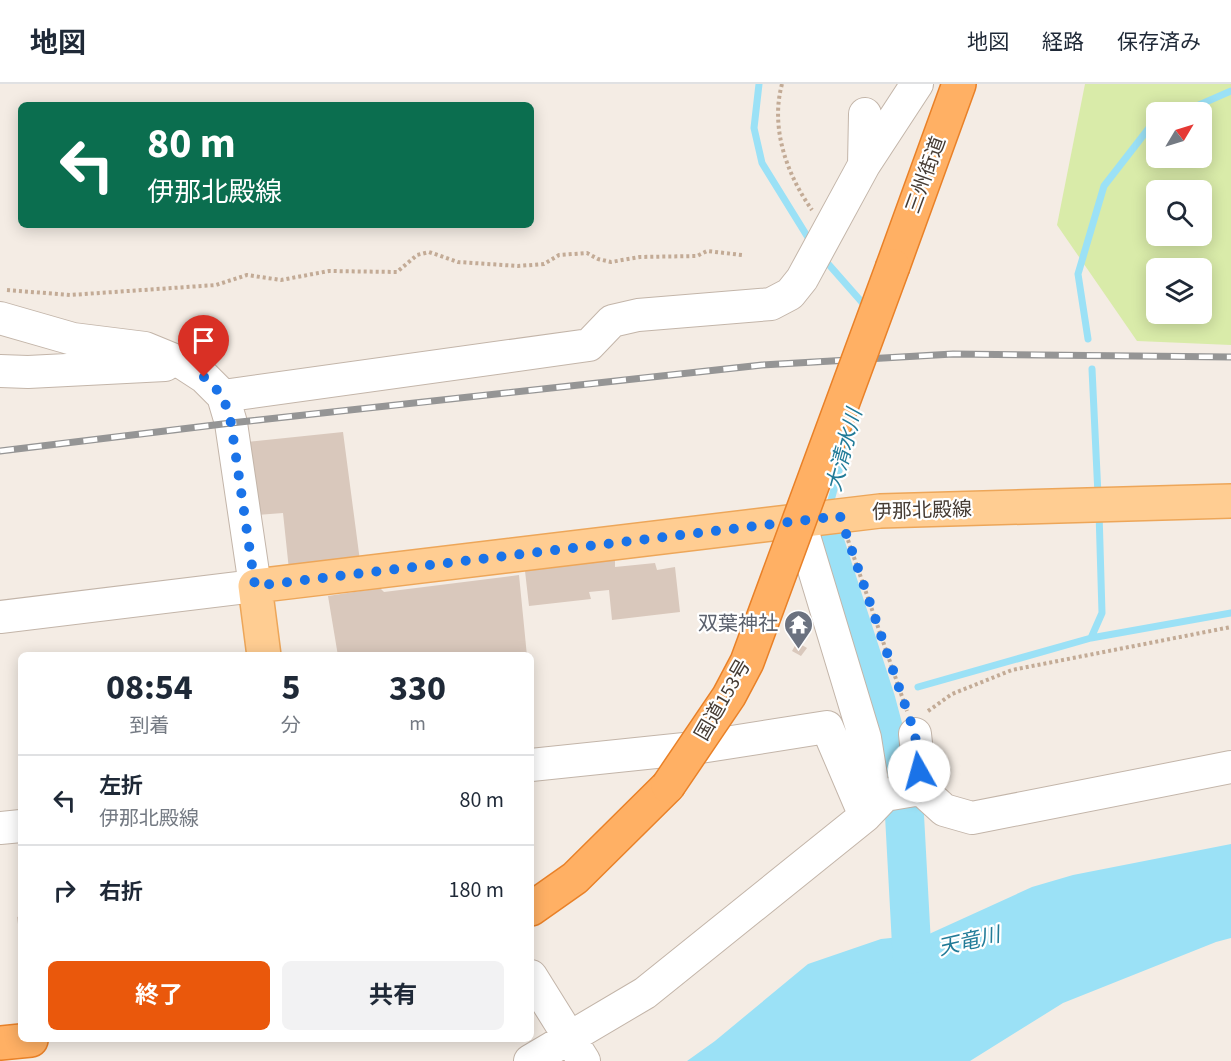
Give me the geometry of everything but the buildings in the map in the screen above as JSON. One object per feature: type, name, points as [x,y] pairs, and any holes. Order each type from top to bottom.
[{"type":"highway","name":"三州街道","points":[[893,266],[959,84]]},
{"type":"highway","name":"国道153号","points":[[534,907],[575,878],[668,786],[723,705],[747,662],[893,266]]},
{"type":"highway","points":[[0,1043],[18,1041]]},
{"type":"main road","name":"伊那北殿線","points":[[255,586],[880,511],[1231,501]]},
{"type":"main road","points":[[255,586],[263,652]]},
{"type":"street","points":[[223,396],[589,345],[612,321],[638,315],[771,304],[790,294],[802,279],[864,165],[916,84]]},
{"type":"street","points":[[864,165],[865,114]]},
{"type":"street","points":[[0,318],[73,339],[145,348],[184,364],[204,377],[223,396],[231,423],[255,586],[0,616]]},
{"type":"street","points":[[0,371],[28,372],[184,364]]},
{"type":"street","points":[[821,519],[865,738],[875,806]]},
{"type":"street","points":[[534,765],[694,748],[827,727],[875,806]]},
{"type":"street","points":[[915,734],[921,789],[944,810],[972,818],[1231,767]]},
{"type":"street","points":[[530,1061],[577,1050],[875,806],[921,789]]},
{"type":"street","points":[[0,828],[18,826]]},
{"type":"street","points":[[534,981],[577,1050]]},
{"type":"path","points":[[782,84],[781,145],[796,188],[820,243]]},
{"type":"path","points":[[0,290],[81,294],[216,285],[247,275],[281,280],[329,271],[397,272],[417,255],[429,252],[458,262],[518,266],[544,264],[559,255],[587,253],[611,262],[640,257],[697,256],[708,251],[742,255]]},
{"type":"path","points":[[821,519],[915,734]]},
{"type":"path","points":[[915,734],[921,716],[952,694],[1012,670],[1231,627]]},
{"type":"green space","points":[[1085,84],[1231,84],[1231,345],[1137,341],[1057,225]]},
{"type":"water","name":"天竜川","points":[[1231,844],[1231,938],[1063,1003],[970,1061],[687,1061],[715,1041],[808,964],[881,939],[929,934],[1032,887],[1073,875]]},
{"type":"waterway","name":"大清水川","points":[[759,84],[754,128],[762,163],[812,244]]},
{"type":"waterway","points":[[1206,102],[1231,91]]},
{"type":"waterway","points":[[1088,339],[1078,274],[1104,186],[1146,132]]},
{"type":"waterway","name":"大清水川","points":[[823,258],[867,308]]},
{"type":"waterway","points":[[1092,369],[1098,495]]},
{"type":"waterway","name":"大清水川","points":[[829,508],[851,426]]},
{"type":"waterway","points":[[918,687],[1091,638],[1102,613],[1099,512]]},
{"type":"waterway","name":"大清水川","points":[[822,534],[876,701],[904,806],[912,954]]},
{"type":"waterway","points":[[1091,638],[1231,613]]},
{"type":"waterway","points":[[876,701],[885,698]]},
{"type":"railway","points":[[0,451],[231,423],[762,365],[953,354],[1231,357]]},
{"type":"place","name":"双葉神社","points":[[799,650]]},
{"type":"route","points":[[204,377],[223,396],[231,423],[255,586],[800,523],[840,516],[915,734],[919,771]]}]
